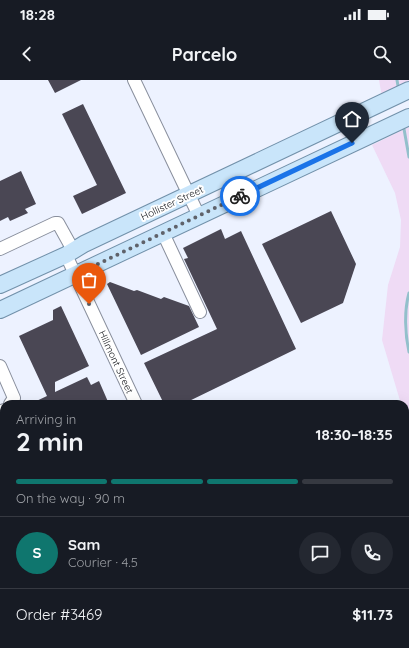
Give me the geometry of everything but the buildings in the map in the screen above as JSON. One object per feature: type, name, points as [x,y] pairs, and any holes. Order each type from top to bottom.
[{"type":"main road","name":"Hollister Street","points":[[1,282],[69,252],[409,90]]},
{"type":"main road","points":[[0,310],[409,116]]},
{"type":"street","points":[[134,80],[199,216]]},
{"type":"street","name":"Hillmont Street","points":[[0,249],[55,223],[58,223],[69,252],[75,275],[134,400]]},
{"type":"street","points":[[163,233],[200,312]]},
{"type":"street","points":[[0,366],[14,398],[13,400]]},
{"type":"shaded area","points":[[379,80],[409,80],[409,84],[382,97]]},
{"type":"shaded area","points":[[409,127],[409,400],[400,400],[382,340],[388,285],[400,247],[401,220],[395,193],[372,145]]},
{"type":"waterway","points":[[397,80],[398,86]]},
{"type":"waterway","points":[[404,129],[409,157]]},
{"type":"waterway","points":[[409,293],[406,307],[409,352]]},
{"type":"way so far","points":[[89,304],[75,275],[240,196]]},
{"type":"route","points":[[240,196],[352,143]]}]
